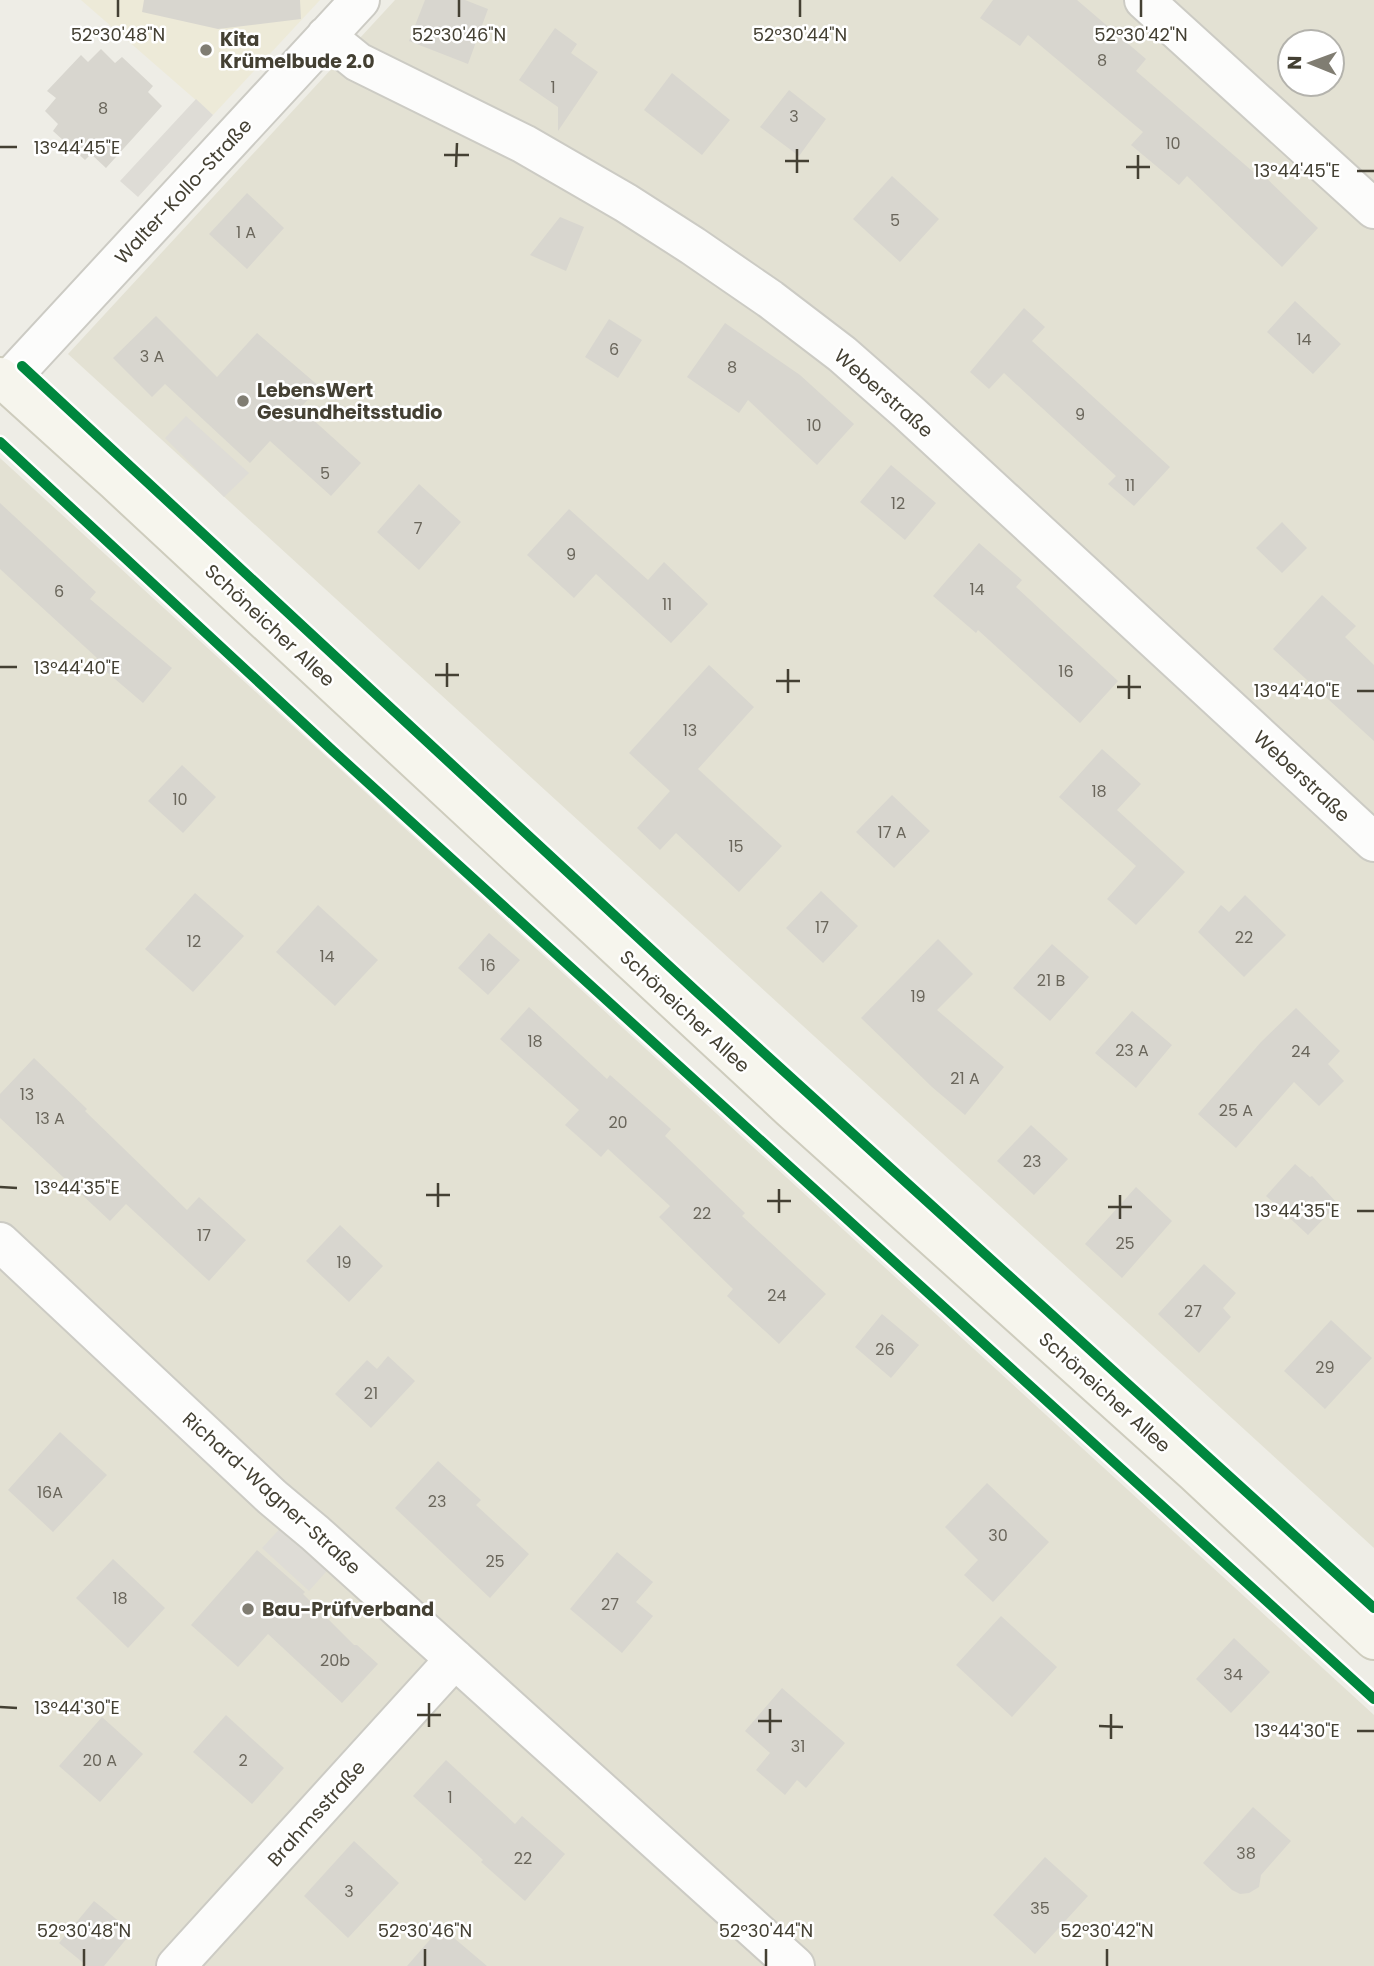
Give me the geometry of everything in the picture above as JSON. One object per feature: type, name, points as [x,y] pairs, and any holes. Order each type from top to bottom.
[{"type":"street","name":"Walter-Kollo-Straße","points":[[3,380],[360,0]]},
{"type":"street","points":[[1144,0],[1374,209]]},
{"type":"street","name":"Weberstraße","points":[[326,36],[358,62],[524,144],[626,204],[693,246],[842,354],[1374,842]]},
{"type":"street","name":"Schöneicher Allee","points":[[3,380],[791,1109],[1374,1640]]},
{"type":"street","name":"Richard-Wagner-Straße","points":[[0,1242],[272,1497],[795,1966]]},
{"type":"street","name":"Brahmsstraße","points":[[176,1966],[455,1659]]},
{"type":"shaded area","name":"Kita Krümelbude 2.0","points":[[81,0],[320,0],[213,115]]},
{"type":"shaded area","points":[[395,0],[1374,0],[1374,1548],[68,354]]},
{"type":"shaded area","points":[[196,99],[213,115],[138,197],[120,181]]},
{"type":"shaded area","points":[[186,416],[249,473],[224,497],[165,438]]},
{"type":"shaded area","points":[[0,458],[1374,1715],[1374,1966],[0,1966]]},
{"type":"shaded area","points":[[286,1522],[333,1564],[309,1591],[262,1548]]},
{"type":"building","points":[[144,0],[300,0],[301,19],[218,29],[142,12]]},
{"type":"building","points":[[425,0],[465,0],[488,9],[468,64],[409,41]]},
{"type":"building","points":[[993,0],[1077,0],[1146,59],[1136,71],[1258,176],[1261,173],[1318,228],[1282,267],[1187,176],[1179,185],[1131,145],[1143,132],[1028,35],[1020,46],[980,18]]},
{"type":"building","points":[[555,28],[577,44],[571,53],[598,72],[558,131],[558,107],[519,80]]},
{"type":"building","points":[[101,49],[115,63],[122,57],[153,86],[148,92],[162,106],[106,168],[91,154],[85,160],[53,131],[58,124],[45,111],[56,98],[47,91],[81,55],[88,62]]},
{"type":"building","points":[[672,73],[730,120],[702,155],[644,110]]},
{"type":"building","points":[[789,90],[826,119],[799,156],[760,127]]},
{"type":"building","points":[[892,176],[939,219],[900,262],[853,219]]},
{"type":"building","points":[[247,193],[284,228],[247,269],[209,234]]},
{"type":"building","points":[[560,217],[584,227],[566,271],[530,255]]},
{"type":"building","points":[[1295,301],[1341,344],[1313,374],[1267,332]]},
{"type":"building","points":[[1024,308],[1045,327],[1032,341],[1170,467],[1134,506],[1108,484],[1116,476],[1004,373],[989,389],[970,372]]},
{"type":"building","points":[[156,316],[217,377],[257,333],[320,387],[300,408],[361,463],[331,496],[270,441],[250,463],[165,384],[152,397],[113,358]]},
{"type":"building","points":[[609,319],[642,340],[618,378],[585,357]]},
{"type":"building","points":[[725,323],[800,375],[854,424],[817,465],[748,400],[739,413],[687,377]]},
{"type":"building","points":[[891,465],[936,503],[905,540],[860,502]]},
{"type":"building","points":[[419,484],[461,522],[419,570],[377,532]]},
{"type":"building","points":[[0,503],[96,592],[90,599],[172,668],[143,703],[94,661],[97,658],[0,569]]},
{"type":"building","points":[[569,509],[648,580],[664,562],[708,604],[671,643],[596,574],[574,598],[527,555]]},
{"type":"building","points":[[1282,522],[1307,548],[1282,573],[1256,548]]},
{"type":"building","points":[[979,543],[1022,580],[1016,587],[1118,681],[1080,723],[978,630],[976,633],[933,596]]},
{"type":"building","points":[[1322,595],[1356,626],[1345,637],[1374,665],[1374,741],[1273,649]]},
{"type":"building","points":[[709,665],[754,707],[698,769],[782,846],[739,892],[676,833],[660,850],[637,828],[670,791],[629,753]]},
{"type":"building","points":[[1102,749],[1141,784],[1117,810],[1185,872],[1136,925],[1107,899],[1136,866],[1059,797]]},
{"type":"building","points":[[182,765],[216,797],[183,833],[148,801]]},
{"type":"building","points":[[892,795],[930,831],[894,868],[856,832]]},
{"type":"building","points":[[821,891],[858,926],[823,963],[786,928]]},
{"type":"building","points":[[195,893],[244,936],[193,992],[145,949]]},
{"type":"building","points":[[1245,895],[1286,935],[1244,977],[1198,932],[1221,905],[1229,912]]},
{"type":"building","points":[[318,905],[378,960],[335,1006],[276,952]]},
{"type":"building","points":[[489,933],[520,960],[488,995],[458,968]]},
{"type":"building","points":[[938,939],[973,974],[937,1010],[1004,1067],[965,1115],[861,1018]]},
{"type":"building","points":[[1052,944],[1089,977],[1050,1021],[1013,988]]},
{"type":"building","points":[[529,1007],[607,1079],[610,1075],[671,1129],[665,1136],[745,1213],[742,1216],[826,1294],[779,1344],[727,1296],[733,1289],[659,1217],[670,1206],[608,1149],[601,1157],[565,1125],[579,1110],[500,1039]]},
{"type":"building","points":[[1296,1008],[1340,1051],[1328,1064],[1344,1081],[1319,1106],[1294,1082],[1236,1148],[1198,1114],[1261,1042]]},
{"type":"building","points":[[1132,1011],[1172,1045],[1136,1088],[1095,1053]]},
{"type":"building","points":[[34,1058],[187,1210],[199,1197],[246,1240],[209,1281],[126,1204],[110,1221],[0,1118],[0,1094]]},
{"type":"building","points":[[1031,1125],[1068,1159],[1034,1195],[997,1161]]},
{"type":"building","points":[[1295,1164],[1312,1176],[1338,1204],[1308,1235],[1266,1196]]},
{"type":"building","points":[[1136,1187],[1172,1221],[1122,1278],[1085,1244]]},
{"type":"building","points":[[340,1225],[383,1266],[349,1302],[306,1261]]},
{"type":"building","points":[[1204,1264],[1236,1293],[1223,1308],[1231,1317],[1199,1353],[1158,1314]]},
{"type":"building","points":[[882,1314],[919,1345],[891,1378],[855,1347]]},
{"type":"building","points":[[1331,1320],[1372,1358],[1325,1409],[1284,1371]]},
{"type":"building","points":[[388,1356],[415,1381],[371,1428],[335,1394],[367,1360],[377,1369]]},
{"type":"building","points":[[60,1432],[107,1475],[53,1532],[8,1490]]},
{"type":"building","points":[[438,1461],[481,1500],[476,1505],[529,1554],[490,1598],[395,1508]]},
{"type":"building","points":[[987,1483],[1049,1542],[993,1602],[964,1575],[978,1560],[945,1527]]},
{"type":"building","points":[[257,1550],[305,1592],[303,1594],[354,1645],[378,1664],[342,1703],[268,1634],[238,1667],[191,1625]]},
{"type":"building","points":[[617,1552],[653,1582],[636,1602],[653,1616],[622,1653],[570,1609]]},
{"type":"building","points":[[113,1559],[165,1608],[128,1648],[76,1598]]},
{"type":"building","points":[[1001,1616],[1057,1667],[1012,1717],[956,1665]]},
{"type":"building","points":[[1234,1638],[1270,1672],[1231,1713],[1196,1679]]},
{"type":"building","points":[[782,1688],[845,1743],[806,1788],[797,1780],[785,1795],[756,1770],[770,1753],[745,1731]]},
{"type":"building","points":[[226,1715],[284,1768],[252,1804],[193,1752]]},
{"type":"building","points":[[102,1717],[143,1754],[100,1802],[59,1766]]},
{"type":"building","points":[[446,1760],[515,1824],[522,1816],[565,1854],[525,1901],[413,1796]]},
{"type":"building","points":[[1253,1807],[1291,1841],[1261,1875],[1259,1887],[1249,1893],[1240,1894],[1203,1863]]},
{"type":"building","points":[[354,1841],[399,1883],[348,1938],[304,1896]]},
{"type":"building","points":[[1045,1857],[1088,1896],[1035,1954],[993,1915]]},
{"type":"building","points":[[94,1901],[132,1932],[104,1966],[87,1966],[59,1943]]},
{"type":"building","points":[[441,1927],[487,1966],[407,1966]]},
{"type":"cycle path","points":[[22,366],[697,992],[1374,1608]]},
{"type":"cycle path","points":[[0,442],[332,750],[1374,1699]]},
{"type":"place","name":"Kita Krümelbude 2.0","points":[[206,50]]},
{"type":"place","name":"LebensWert Gesundheitsstudio","points":[[243,401]]},
{"type":"place","name":"Bau-Prüfverband","points":[[248,1609]]}]
